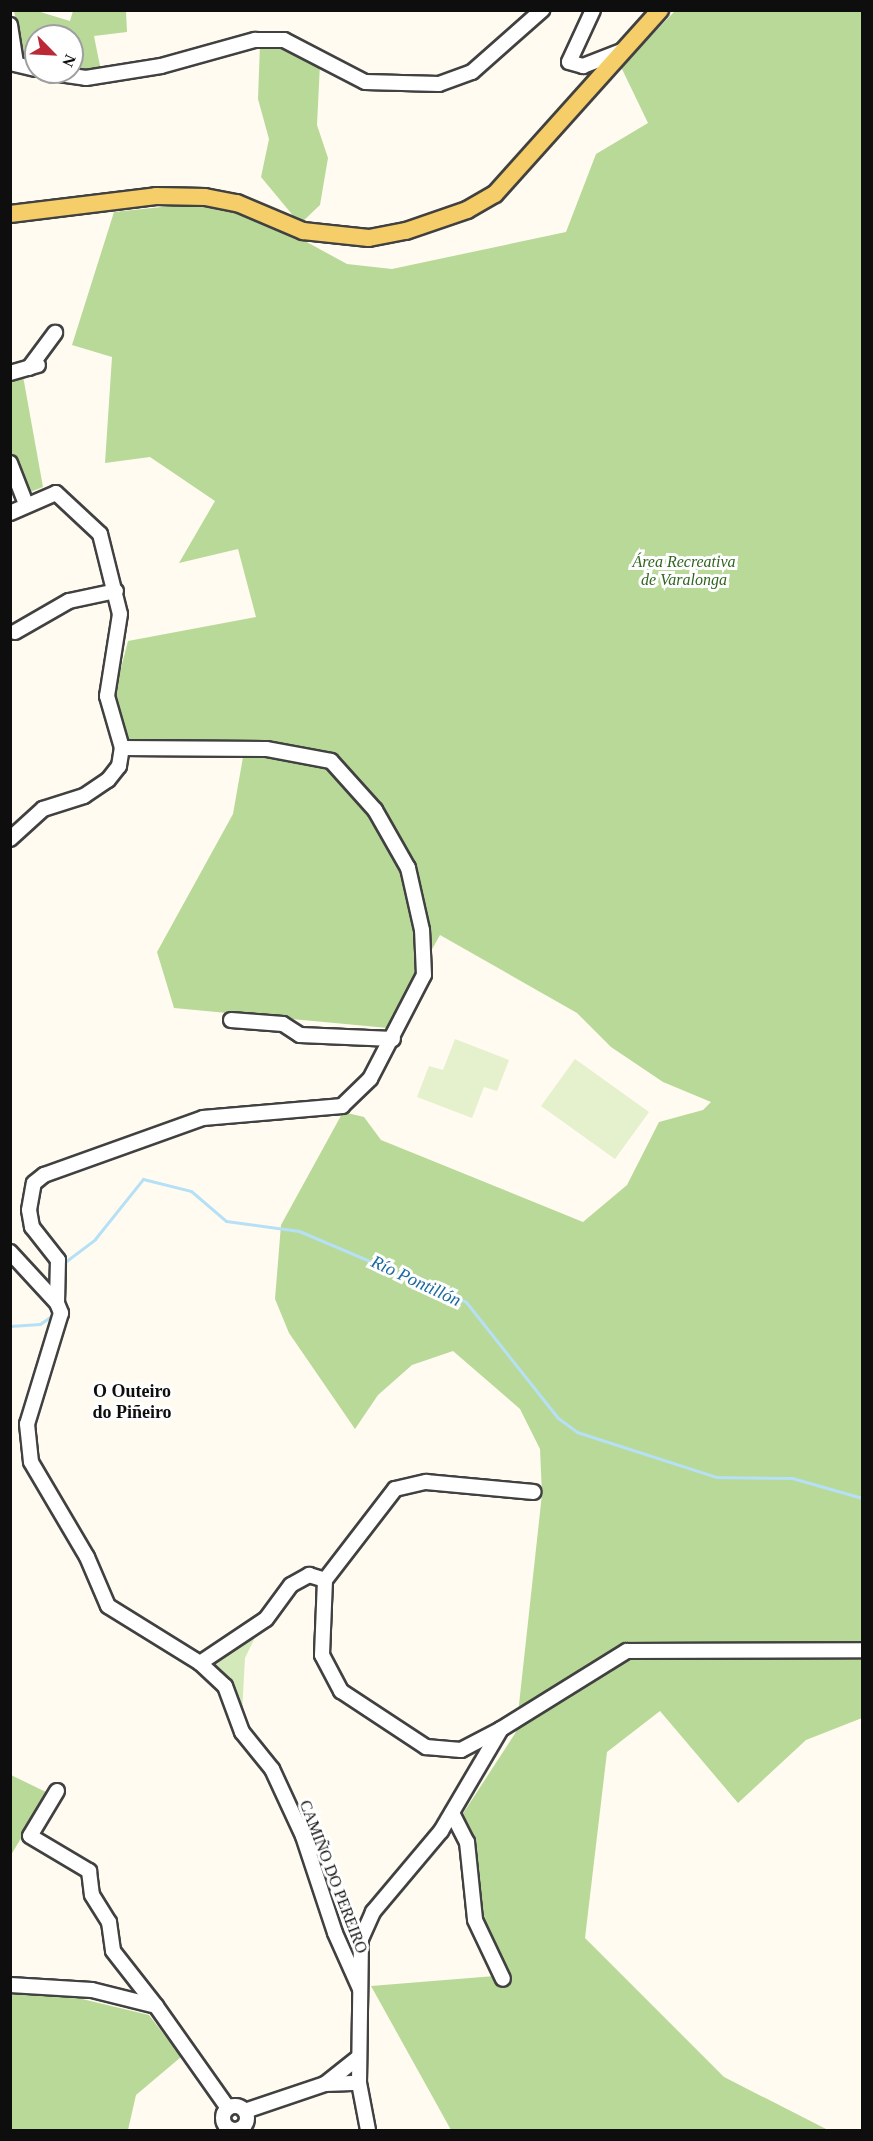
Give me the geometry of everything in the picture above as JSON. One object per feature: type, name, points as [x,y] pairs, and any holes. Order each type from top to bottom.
[{"type":"main road","points":[[10,214],[156,196],[205,197],[237,203],[303,231],[369,238],[457,214],[495,194],[660,10]]},
{"type":"street","points":[[84,78],[160,66],[255,40],[284,40],[365,82],[439,84],[472,72],[542,10]]},
{"type":"street","points":[[593,10],[569,62],[583,66],[626,50]]},
{"type":"street","points":[[10,25],[13,63]]},
{"type":"street","points":[[29,368],[55,333]]},
{"type":"street","points":[[10,373],[42,364]]},
{"type":"street","points":[[10,463],[26,504]]},
{"type":"street","points":[[10,513],[26,504],[56,493],[77,506],[100,534],[120,614],[107,696],[122,748],[119,766],[108,780],[43,809],[12,837]]},
{"type":"street","points":[[15,632],[69,600],[116,591]]},
{"type":"street","name":"CAMIÑO DO PEREIRO","points":[[122,748],[266,749],[331,761],[375,810],[408,868],[422,930],[424,975],[393,1039],[370,1079],[342,1106],[203,1118],[44,1174],[34,1183],[29,1210],[32,1227],[58,1260],[58,1328],[27,1424],[31,1462],[87,1557],[108,1606],[200,1663],[225,1686],[242,1732],[272,1769],[360,1989]]},
{"type":"street","points":[[231,1020],[283,1024],[300,1035],[393,1039]]},
{"type":"street","points":[[10,1252],[57,1303]]},
{"type":"street","points":[[534,1492],[426,1482],[395,1489],[325,1580],[322,1655],[341,1691],[426,1747],[461,1750],[501,1730],[627,1651],[862,1650]]},
{"type":"street","points":[[200,1663],[266,1619],[295,1580],[309,1575],[325,1580]]},
{"type":"street","points":[[368,2130],[359,2083],[361,1939],[373,1912],[452,1813],[501,1730]]},
{"type":"street","points":[[57,1791],[30,1836],[81,1862],[89,1871],[92,1895],[109,1922],[113,1952],[156,2006],[228,2108],[245,2111],[325,2084],[359,2083]]},
{"type":"street","points":[[452,1813],[467,1842],[475,1920],[503,1979]]},
{"type":"street","points":[[10,1985],[92,1990],[156,2006]]},
{"type":"street","points":[[325,2084],[359,2057]]},
{"type":"street","points":[[228,2108],[223,2117],[230,2129],[244,2126],[245,2111]]},
{"type":"green space","points":[[14,11],[37,11],[70,21],[73,11],[126,11],[127,32],[94,36],[101,71],[84,72],[84,24],[24,24],[24,61]]},
{"type":"green space","name":"Área Recreativa de Varalonga","points":[[675,11],[862,11],[862,1718],[806,1740],[738,1803],[660,1711],[607,1752],[585,1938],[724,2077],[828,2130],[451,2130],[371,1986],[507,1975],[479,1921],[462,1815],[516,1732],[542,1494],[540,1449],[520,1409],[453,1351],[412,1365],[378,1395],[355,1429],[289,1333],[275,1299],[281,1225],[343,1112],[364,1117],[381,1140],[583,1222],[627,1185],[659,1122],[703,1110],[711,1102],[663,1082],[611,1047],[577,1013],[440,935],[388,1028],[174,1008],[157,952],[233,814],[243,757],[126,742],[113,699],[128,641],[256,617],[238,549],[179,563],[215,501],[150,457],[105,463],[112,357],[72,345],[114,212],[181,205],[248,210],[347,264],[392,269],[566,232],[596,154],[648,123],[621,67]]},
{"type":"green space","points":[[260,44],[288,47],[320,64],[317,125],[328,158],[320,205],[300,224],[261,177],[269,139],[258,99]]},
{"type":"green space","points":[[23,376],[43,487],[25,494],[11,454],[10,380]]},
{"type":"green space","points":[[455,1039],[509,1060],[497,1091],[484,1087],[472,1118],[417,1097],[429,1066],[443,1070]]},
{"type":"green space","points":[[575,1059],[649,1112],[615,1159],[541,1106]]},
{"type":"green space","points":[[259,1629],[245,1658],[242,1713],[209,1660]]},
{"type":"green space","points":[[11,1775],[48,1793],[11,1855]]},
{"type":"green space","points":[[11,1982],[149,2015],[181,2057],[136,2095],[128,2130],[11,2130]]},
{"type":"waterway","name":"Río Pontillón","points":[[64,1298],[65,1262],[95,1239],[143,1179],[191,1191],[226,1221],[299,1231],[466,1302],[558,1418],[577,1432],[716,1477],[792,1478],[862,1498]]},
{"type":"waterway","name":"Río Pontillón","points":[[10,1326],[40,1324],[53,1315]]},
{"type":"district","name":"O Outeiro do Piñeiro","points":[[132,1402]]}]
